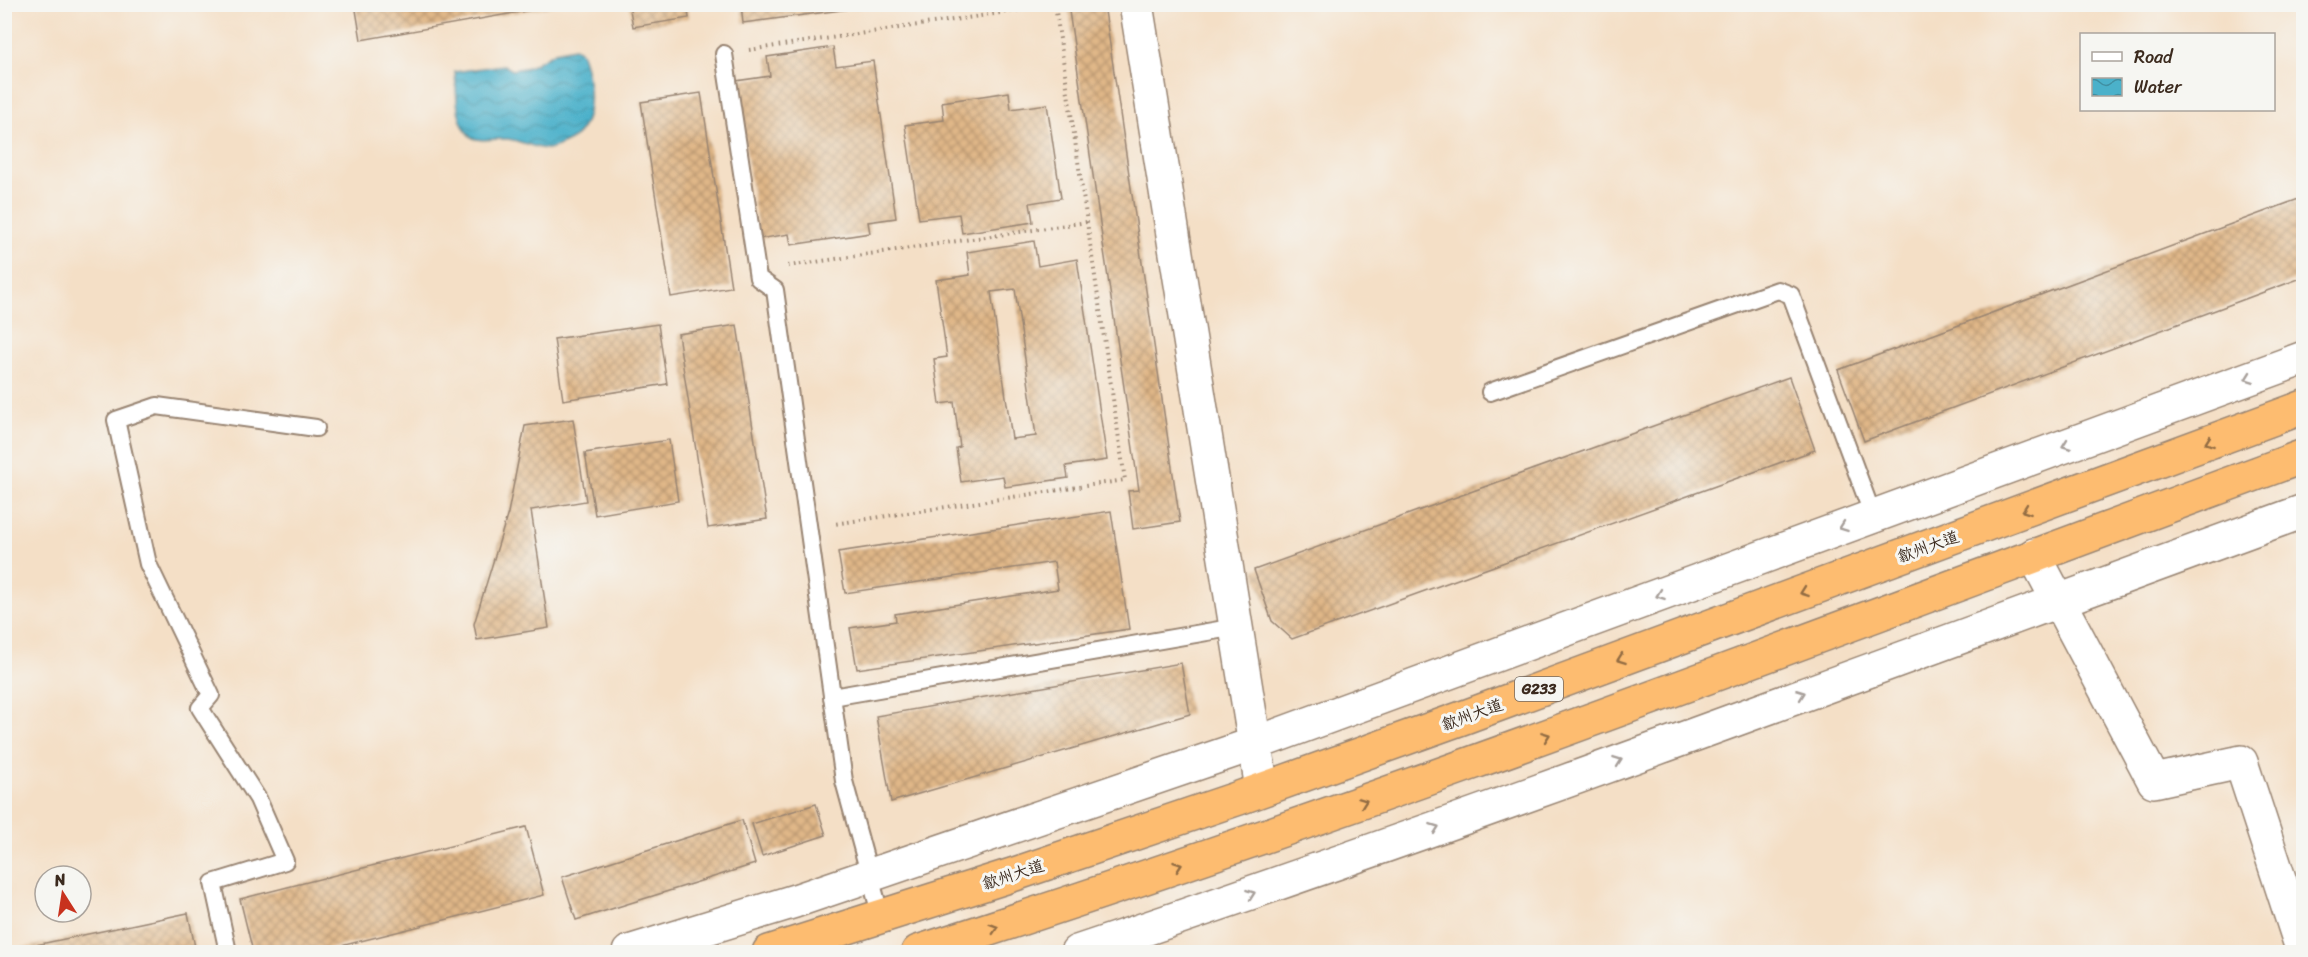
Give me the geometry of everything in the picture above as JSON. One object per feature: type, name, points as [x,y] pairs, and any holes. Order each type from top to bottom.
[{"type":"highway","name":"歙州大道","points":[[769,952],[1026,870],[1485,710],[2304,407]]},
{"type":"highway","points":[[920,952],[1265,837],[1478,761],[2304,456]]},
{"type":"street","points":[[1136,4],[1262,789]]},
{"type":"street","points":[[629,952],[795,901],[1254,744],[2304,358]]},
{"type":"street","points":[[1077,952],[1241,897],[1479,812],[2304,511]]},
{"type":"street","points":[[2034,555],[2154,781],[2241,762],[2303,952]]},
{"type":"lane","points":[[724,54],[758,278],[775,290],[844,781],[881,917]]},
{"type":"lane","points":[[1490,392],[1778,290],[1791,295],[1873,516]]},
{"type":"lane","points":[[228,952],[213,884],[285,861],[258,799],[200,708],[211,695],[148,564],[116,420],[157,406],[316,428]]},
{"type":"lane","points":[[832,697],[1236,627]]},
{"type":"path","points":[[724,54],[1055,5],[1125,480],[808,528]]},
{"type":"path","points":[[757,271],[1087,222]]},
{"type":"water","points":[[574,48],[582,54],[589,91],[587,117],[575,137],[547,149],[512,140],[476,139],[468,134],[459,112],[455,72],[504,65],[512,70],[529,67],[555,52]]},
{"type":"building","points":[[355,4],[554,4],[554,6],[361,40]]},
{"type":"building","points":[[629,4],[687,4],[689,18],[633,27]]},
{"type":"building","points":[[741,4],[871,4],[871,6],[743,23]]},
{"type":"building","points":[[1068,4],[1104,4],[1180,522],[1133,529],[1128,491],[1139,490]]},
{"type":"building","points":[[833,47],[836,66],[873,61],[896,218],[868,222],[870,233],[791,245],[789,234],[759,239],[736,81],[770,76],[767,57]]},
{"type":"building","points":[[1009,92],[1011,109],[1047,104],[1061,198],[1030,203],[1033,222],[962,233],[959,214],[919,219],[905,125],[944,120],[942,102]]},
{"type":"building","points":[[701,93],[731,287],[671,297],[641,102]]},
{"type":"building","points":[[2304,197],[2304,277],[1864,441],[1838,370]]},
{"type":"building","points":[[1034,241],[1038,266],[1077,259],[1107,460],[1066,466],[1068,478],[1005,487],[1003,476],[961,482],[956,448],[960,447],[954,402],[940,404],[934,359],[947,357],[936,280],[970,275],[967,252]],"holes":[[[1015,289],[1036,436],[1012,439],[991,292]]]},
{"type":"building","points":[[658,324],[667,384],[563,400],[554,339]]},
{"type":"building","points":[[737,325],[767,519],[708,528],[678,334]]},
{"type":"building","points":[[1789,377],[1815,450],[1292,639],[1272,621],[1254,570]]},
{"type":"building","points":[[573,419],[586,501],[531,510],[549,628],[477,640],[474,624],[508,513],[525,426]]},
{"type":"building","points":[[669,440],[678,501],[595,515],[585,453]]},
{"type":"building","points":[[1111,511],[1129,629],[857,669],[850,628],[896,621],[895,614],[1058,589],[1054,562],[845,593],[838,552]]},
{"type":"building","points":[[1181,663],[1190,714],[891,802],[876,716]]},
{"type":"building","points":[[816,804],[826,835],[762,856],[752,824]]},
{"type":"building","points":[[742,820],[755,864],[576,920],[562,877]]},
{"type":"building","points":[[526,827],[544,895],[317,952],[253,952],[240,899]]},
{"type":"building","points":[[188,913],[196,952],[7,952],[7,951]]}]
